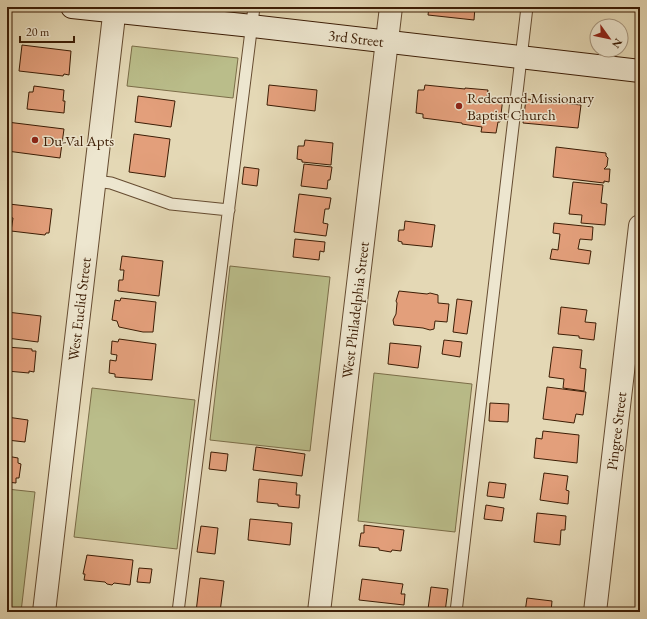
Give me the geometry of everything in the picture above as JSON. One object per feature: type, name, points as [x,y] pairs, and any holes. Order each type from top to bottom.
[{"type":"street","name":"3rd Street","points":[[72,7],[253,16],[387,42],[640,71]]},
{"type":"street","name":"West Philadelphia Street","points":[[319,612],[391,7]]},
{"type":"street","name":"West Euclid Street","points":[[44,612],[115,9]]},
{"type":"street","name":"Pingree Street","points":[[595,612],[640,226]]},
{"type":"lane","points":[[456,612],[527,7]]},
{"type":"lane","points":[[178,612],[253,16]]},
{"type":"lane","points":[[95,181],[111,183],[171,204],[229,210]]},
{"type":"green space","points":[[132,46],[238,58],[233,98],[127,86]]},
{"type":"green space","points":[[230,266],[330,277],[310,451],[210,440]]},
{"type":"green space","points":[[374,373],[472,384],[455,532],[358,521]]},
{"type":"green space","points":[[92,388],[195,400],[177,549],[74,537]]},
{"type":"green space","points":[[7,489],[35,492],[21,612],[7,612]]},
{"type":"building","points":[[429,7],[475,7],[474,20],[428,15]]},
{"type":"building","points":[[22,45],[71,51],[69,75],[64,74],[63,76],[19,71]]},
{"type":"building","points":[[269,85],[317,90],[315,111],[267,105]]},
{"type":"building","name":"Redeemed Missionary Baptist Church","points":[[425,85],[488,90],[487,97],[503,98],[500,122],[498,122],[496,133],[481,132],[482,127],[423,118],[423,114],[416,113],[418,90],[424,90]]},
{"type":"building","points":[[34,86],[64,90],[64,113],[27,109],[29,92],[33,92]]},
{"type":"building","points":[[138,96],[175,101],[171,127],[135,122]]},
{"type":"building","points":[[526,99],[581,105],[578,128],[523,123]]},
{"type":"building","name":"Du-Val Apts","points":[[7,122],[64,129],[60,158],[7,151]]},
{"type":"building","points":[[134,134],[170,139],[165,177],[129,172]]},
{"type":"building","points":[[305,140],[333,143],[331,165],[302,162],[302,160],[297,159],[298,146],[304,146]]},
{"type":"building","points":[[556,147],[606,153],[608,158],[607,166],[604,169],[610,169],[609,182],[604,181],[604,183],[553,177]]},
{"type":"building","points":[[304,164],[332,167],[327,189],[301,186]]},
{"type":"building","points":[[244,167],[259,169],[257,186],[242,184]]},
{"type":"building","points":[[573,182],[603,185],[601,203],[607,204],[605,225],[581,223],[582,215],[569,214]]},
{"type":"building","points":[[299,194],[331,198],[329,209],[325,209],[323,223],[328,224],[326,236],[294,232]]},
{"type":"building","points":[[9,204],[52,209],[49,233],[46,233],[45,235],[11,231],[13,218],[8,217]]},
{"type":"building","points":[[405,221],[435,225],[432,247],[402,244],[402,242],[398,241],[399,230],[404,230]]},
{"type":"building","points":[[554,223],[593,227],[592,240],[580,239],[578,249],[591,251],[589,264],[550,259],[552,249],[558,250],[560,234],[553,233]]},
{"type":"building","points":[[295,239],[325,242],[324,252],[320,251],[319,260],[293,257]]},
{"type":"building","points":[[122,256],[163,261],[159,296],[118,291],[119,280],[123,280],[124,270],[120,270]]},
{"type":"building","points":[[399,291],[438,295],[438,303],[449,304],[447,322],[435,321],[434,329],[430,330],[394,325],[393,320],[396,314],[396,301]]},
{"type":"building","points":[[121,298],[156,302],[153,332],[143,332],[119,327],[117,321],[112,320],[115,300],[120,301]]},
{"type":"building","points":[[457,299],[472,301],[467,334],[453,332]]},
{"type":"building","points":[[561,307],[587,310],[585,322],[596,323],[594,340],[579,338],[579,336],[558,334]]},
{"type":"building","points":[[7,312],[41,316],[38,342],[7,338]]},
{"type":"building","points":[[119,339],[156,344],[152,380],[115,377],[115,374],[109,373],[110,360],[116,361],[117,355],[111,354],[112,341],[118,342]]},
{"type":"building","points":[[444,340],[462,342],[460,357],[442,354]]},
{"type":"building","points":[[390,343],[421,346],[418,368],[388,364]]},
{"type":"building","points":[[7,347],[32,349],[32,351],[36,351],[34,372],[7,371]]},
{"type":"building","points":[[553,347],[582,350],[580,368],[586,369],[584,391],[563,388],[564,379],[549,377]]},
{"type":"building","points":[[547,387],[586,392],[583,415],[576,414],[574,423],[543,419]]},
{"type":"building","points":[[490,403],[509,404],[508,422],[489,421]]},
{"type":"building","points":[[7,417],[28,420],[25,442],[7,440]]},
{"type":"building","points":[[543,431],[579,435],[577,463],[534,458],[536,438],[542,439]]},
{"type":"building","points":[[256,447],[305,454],[302,476],[253,470]]},
{"type":"building","points":[[211,452],[228,454],[226,471],[209,469]]},
{"type":"building","points":[[7,456],[18,458],[18,463],[21,464],[19,478],[16,478],[16,483],[7,482]]},
{"type":"building","points":[[544,473],[568,476],[566,490],[569,491],[568,504],[540,500]]},
{"type":"building","points":[[259,479],[297,483],[296,495],[300,495],[299,508],[257,502]]},
{"type":"building","points":[[489,482],[506,484],[504,498],[487,496]]},
{"type":"building","points":[[486,505],[504,508],[502,521],[484,519]]},
{"type":"building","points":[[537,513],[566,516],[565,530],[561,530],[560,545],[534,542]]},
{"type":"building","points":[[250,519],[292,523],[290,545],[248,540]]},
{"type":"building","points":[[364,525],[404,530],[401,551],[392,550],[391,552],[379,550],[379,548],[359,546],[361,533],[364,533]]},
{"type":"building","points":[[201,526],[218,528],[215,554],[197,552]]},
{"type":"building","points":[[87,555],[133,560],[130,585],[114,583],[112,585],[105,582],[84,580],[85,574],[83,574]]},
{"type":"building","points":[[139,568],[152,569],[150,583],[137,582]]},
{"type":"building","points":[[200,578],[224,581],[220,612],[196,612]]},
{"type":"building","points":[[362,579],[403,584],[401,594],[405,594],[404,605],[359,600]]},
{"type":"building","points":[[431,587],[448,589],[445,612],[428,609]]},
{"type":"building","points":[[527,598],[552,601],[551,612],[525,612]]},
{"type":"building","points":[[474,608],[490,610],[490,612],[473,612]]},
{"type":"place","name":"Redeemed Missionary Baptist Church","points":[[459,106]]},
{"type":"place","name":"Du-Val Apts","points":[[35,140]]}]
